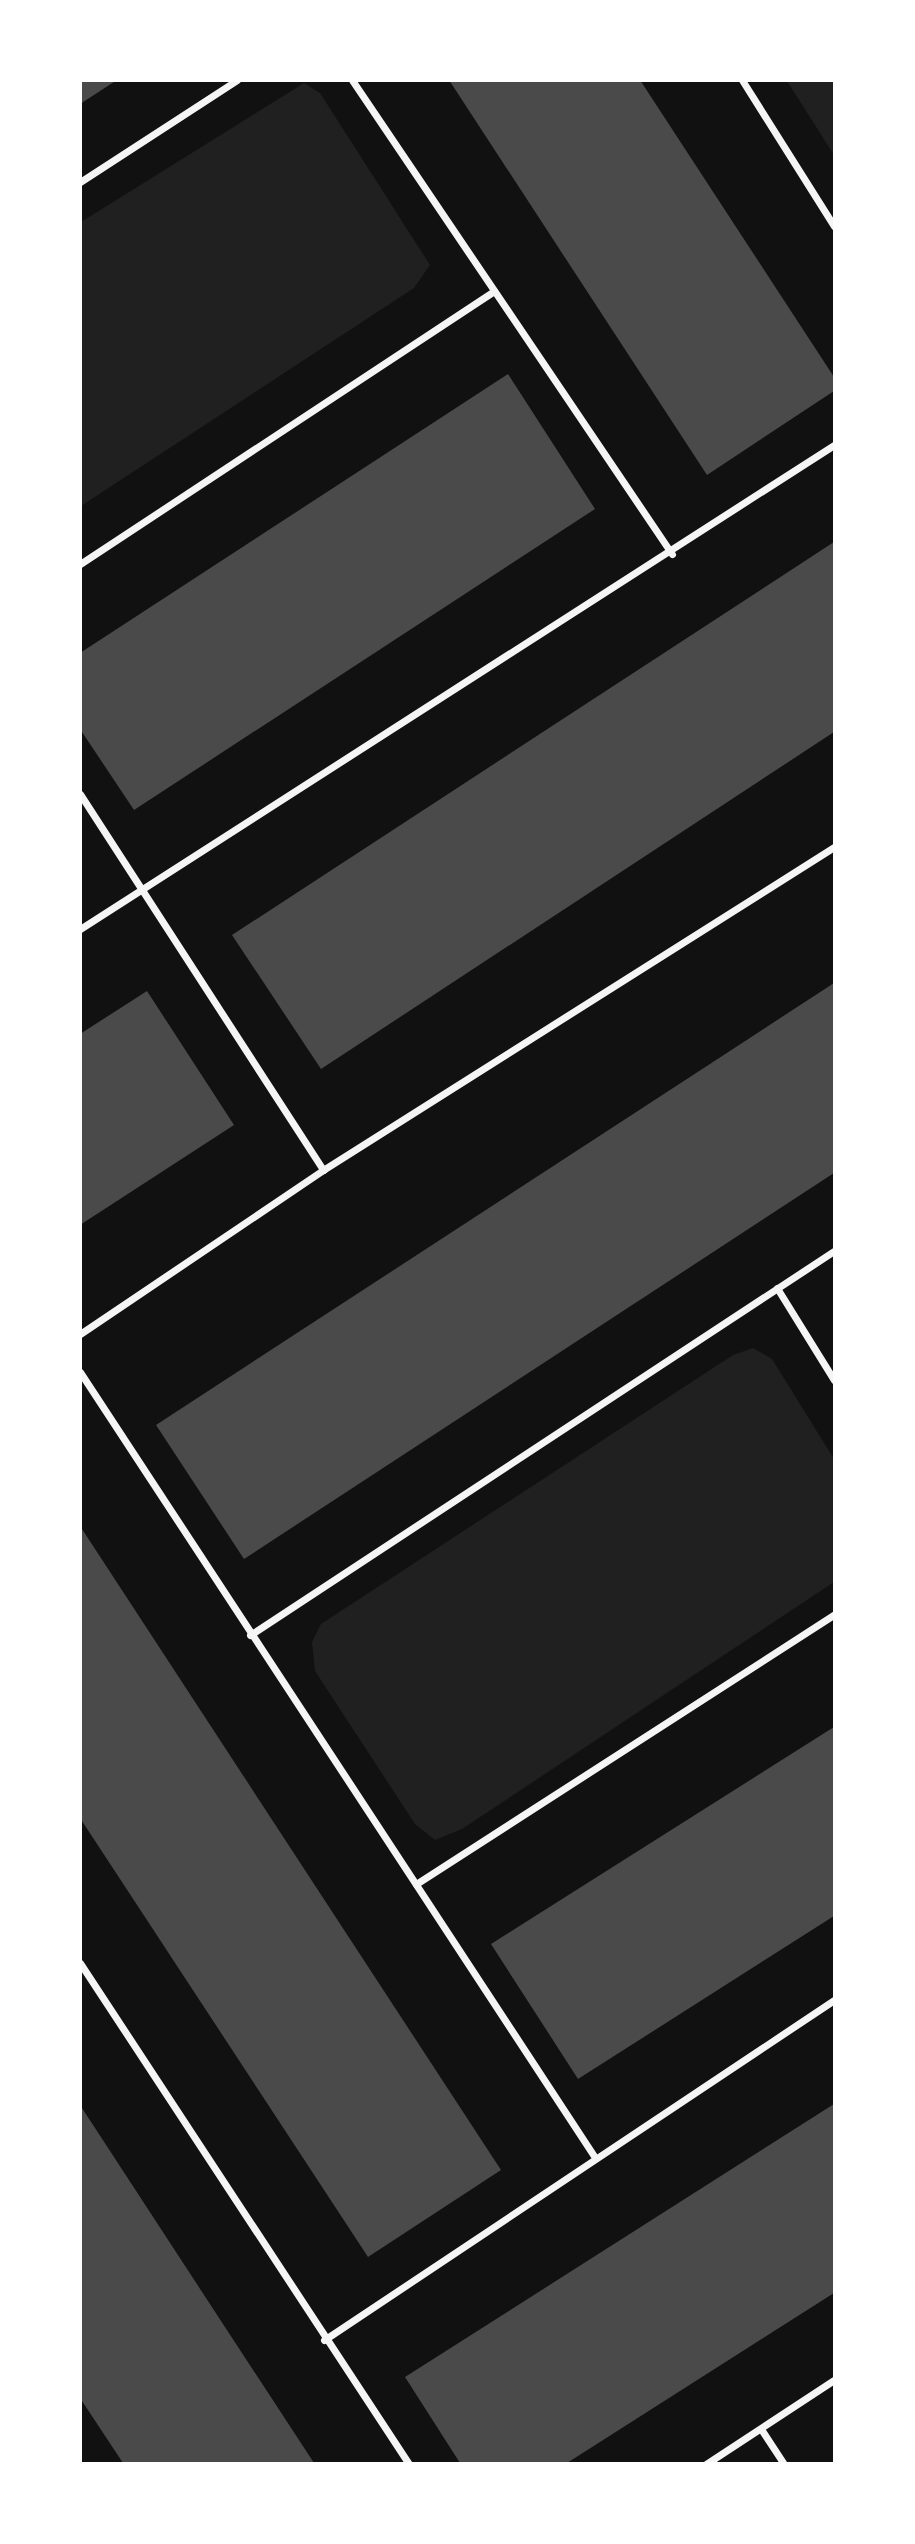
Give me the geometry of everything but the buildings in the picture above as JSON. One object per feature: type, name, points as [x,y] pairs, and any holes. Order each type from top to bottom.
[{"type":"street","points":[[80,182],[237,80]]},
{"type":"street","points":[[352,80],[672,554]]},
{"type":"street","points":[[742,80],[835,226]]},
{"type":"street","points":[[80,564],[494,291]]},
{"type":"street","points":[[80,929],[672,554],[835,445]]},
{"type":"street","points":[[80,794],[323,1170]]},
{"type":"street","points":[[80,1334],[323,1170],[835,847]]},
{"type":"street","points":[[250,1634],[835,1251]]},
{"type":"street","points":[[777,1288],[835,1380]]},
{"type":"street","points":[[80,1372],[594,2155]]},
{"type":"street","points":[[416,1884],[835,1615]]},
{"type":"street","points":[[80,1963],[324,2340],[409,2463]]},
{"type":"street","points":[[324,2340],[594,2155],[835,2000]]},
{"type":"street","points":[[706,2463],[835,2380]]},
{"type":"street","points":[[761,2429],[784,2463]]},
{"type":"shaded area","points":[[787,81],[834,81],[834,155]]},
{"type":"shaded area","points":[[304,83],[320,93],[430,265],[414,288],[81,506],[81,222]]},
{"type":"shaded area","points":[[753,1348],[772,1359],[834,1459],[834,1582],[462,1829],[435,1840],[415,1824],[315,1671],[312,1642],[321,1624],[733,1355]]}]
